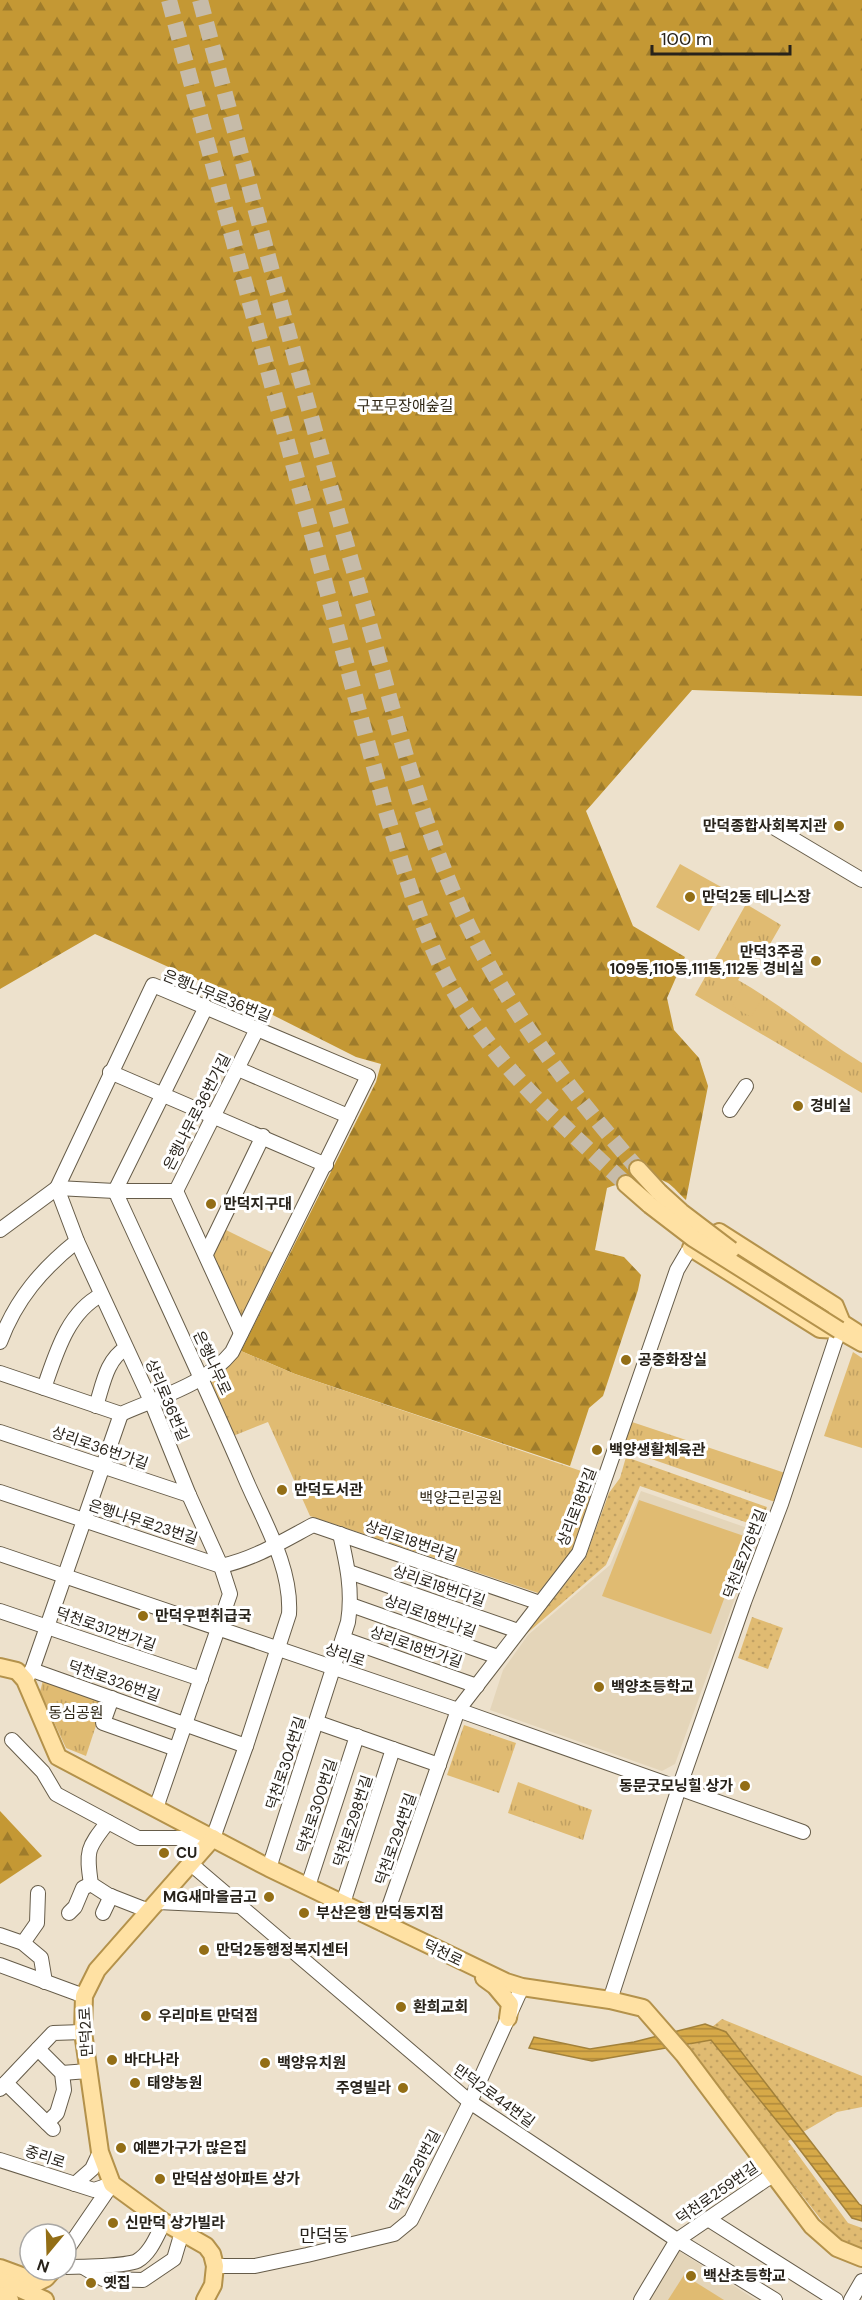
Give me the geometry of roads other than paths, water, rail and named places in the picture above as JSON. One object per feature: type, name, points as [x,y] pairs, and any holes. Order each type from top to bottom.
[{"type":"main road","points":[[638,1169],[654,1199]]},
{"type":"main road","points":[[626,1184],[654,1199],[693,1238],[841,1327],[862,1343]]},
{"type":"main road","points":[[711,1227],[835,1306],[841,1327]]},
{"type":"main road","points":[[691,1248],[820,1329],[841,1327],[862,1336]]},
{"type":"main road","points":[[0,1666],[29,1675]]},
{"type":"main road","name":"덕천로","points":[[29,1675],[58,1757],[269,1868],[506,1982],[522,1987],[610,2000],[643,2008],[684,2055],[812,2226],[837,2248],[862,2258]]},
{"type":"main road","name":"만덕2로","points":[[112,2184],[100,2152],[83,2032],[84,1996],[97,1971],[213,1838]]},
{"type":"main road","points":[[456,1959],[495,1986],[510,2004],[508,2018]]},
{"type":"main road","points":[[112,2184],[164,2222],[206,2247],[212,2254],[215,2266],[213,2285],[205,2300]]},
{"type":"main road","points":[[0,2268],[18,2275]]},
{"type":"main road","points":[[0,2280],[45,2300]]},
{"type":"main road","points":[[0,2295],[10,2300]]},
{"type":"street","points":[[768,824],[862,880]]},
{"type":"street","name":"은행나무로36번길","points":[[57,1188],[153,985],[368,1076],[232,1352],[224,1362],[202,1378],[120,1414]]},
{"type":"street","points":[[115,1191],[206,1007]]},
{"type":"street","name":"은행나무로36번가길","points":[[241,1333],[176,1191],[256,1029]]},
{"type":"street","points":[[238,1069],[348,1116]]},
{"type":"street","points":[[110,1072],[326,1165]]},
{"type":"street","points":[[730,1110],[746,1086]]},
{"type":"street","points":[[206,1254],[263,1136]]},
{"type":"street","points":[[0,1230],[57,1188],[176,1191]]},
{"type":"street","name":"상리로36번길","points":[[57,1188],[77,1241],[151,1401],[221,1566],[230,1594],[156,1808]]},
{"type":"street","name":"은행나무로","points":[[115,1191],[202,1378],[275,1546],[286,1578],[290,1600],[289,1614],[278,1650],[213,1838]]},
{"type":"street","name":"상리로18번길","points":[[458,1710],[579,1553],[677,1270],[691,1248],[711,1227]]},
{"type":"street","points":[[0,1342],[6,1313],[40,1273],[77,1241]]},
{"type":"street","points":[[44,1388],[58,1345],[72,1322],[81,1310],[101,1295]]},
{"type":"street","name":"덕천로276번길","points":[[610,2000],[782,1484],[841,1327]]},
{"type":"street","points":[[96,1406],[110,1364],[117,1354],[126,1348]]},
{"type":"street","points":[[0,1373],[120,1414],[85,1521],[29,1675]]},
{"type":"street","name":"상리로36번가길","points":[[0,1432],[189,1495]]},
{"type":"street","name":"은행나무로23번길","points":[[0,1491],[221,1566]]},
{"type":"street","name":"상리로18번라길","points":[[275,1546],[313,1525],[540,1603]]},
{"type":"street","name":"덕천로304번길","points":[[269,1868],[344,1639],[351,1605],[349,1572],[340,1534]]},
{"type":"street","points":[[221,1566],[236,1563],[275,1546]]},
{"type":"street","name":"상리로","points":[[0,1554],[679,1788]]},
{"type":"street","name":"상리로18번다길","points":[[349,1572],[518,1631]]},
{"type":"street","name":"상리로18번나길","points":[[351,1605],[498,1658]]},
{"type":"street","name":"덕천로312번가길","points":[[0,1611],[201,1679]]},
{"type":"street","name":"상리로18번가길","points":[[344,1639],[477,1686]]},
{"type":"street","name":"덕천로326번길","points":[[29,1675],[112,1698],[185,1724]]},
{"type":"street","points":[[112,1698],[104,1723],[176,1749]]},
{"type":"street","name":"덕천로294번길","points":[[383,1924],[458,1710]]},
{"type":"street","points":[[316,1722],[439,1765]]},
{"type":"street","points":[[185,1724],[246,1746]]},
{"type":"street","name":"덕천로300번길","points":[[308,1886],[357,1736]]},
{"type":"street","points":[[12,1740],[44,1772],[56,1794],[138,1838],[213,1838]]},
{"type":"street","name":"덕천로298번길","points":[[343,1903],[393,1749]]},
{"type":"street","points":[[679,1788],[803,1832]]},
{"type":"street","points":[[91,1884],[87,1856],[94,1840],[108,1822]]},
{"type":"street","name":"만덕2로44번길","points":[[191,1864],[470,2102],[677,2240],[775,2300]]},
{"type":"street","points":[[91,1884],[111,1896],[154,1906],[240,1906]]},
{"type":"street","points":[[69,1913],[75,1907],[83,1888],[91,1884]]},
{"type":"street","points":[[38,1893],[37,1923],[7,1967],[84,1996]]},
{"type":"street","points":[[103,1913],[111,1896]]},
{"type":"street","points":[[0,1935],[24,1945],[41,1958],[45,1982]]},
{"type":"street","name":"덕천로281번길","points":[[215,2266],[255,2266],[394,2234],[411,2220],[470,2102],[522,1987]]},
{"type":"street","points":[[38,2049],[62,2073],[63,2099],[50,2126],[3,2086],[53,2033],[83,2032]]},
{"type":"street","points":[[62,2073],[88,2071]]},
{"type":"street","name":"중리로","points":[[0,2160],[75,2184],[92,2169],[100,2152]]},
{"type":"street","name":"덕천로259번길","points":[[641,2300],[677,2240],[774,2174]]},
{"type":"street","points":[[75,2184],[94,2190],[112,2184]]},
{"type":"street","points":[[78,2234],[112,2184]]},
{"type":"street","points":[[708,2219],[836,2300]]},
{"type":"street","points":[[78,2267],[136,2261],[150,2249],[164,2222]]},
{"type":"street","points":[[83,2267],[103,2279],[143,2280],[174,2259],[182,2232]]},
{"type":"street","points":[[851,2300],[862,2281]]},
{"type":"tunnel","points":[[169,0],[385,808],[424,928],[458,999],[500,1057],[548,1110],[626,1184]]},
{"type":"tunnel","points":[[200,0],[301,379],[405,753],[441,861],[472,934],[513,1005],[585,1106],[638,1169]]},
{"type":"place","name":"만덕종합사회복지관","points":[[839,826]]},
{"type":"place","name":"만덕2동 테니스장","points":[[690,897]]},
{"type":"place","name":"만덕3주공 109동,110동,111동,112동 경비실","points":[[816,961]]},
{"type":"place","name":"경비실","points":[[798,1106]]},
{"type":"place","name":"만덕지구대","points":[[211,1204]]},
{"type":"place","name":"공중화장실","points":[[626,1360]]},
{"type":"place","name":"백양생활체육관","points":[[597,1450]]},
{"type":"place","name":"만덕도서관","points":[[282,1490]]},
{"type":"place","name":"만덕우편취급국","points":[[143,1616]]},
{"type":"place","name":"백양초등학교","points":[[599,1687]]},
{"type":"place","name":"동문굿모닝힐 상가","points":[[745,1786]]},
{"type":"place","name":"CU","points":[[164,1853]]},
{"type":"place","name":"MG새마을금고","points":[[269,1897]]},
{"type":"place","name":"부산은행 만덕동지점","points":[[304,1913]]},
{"type":"place","name":"만덕2동행정복지센터","points":[[204,1950]]},
{"type":"place","name":"환희교회","points":[[401,2007]]},
{"type":"place","name":"우리마트 만덕점","points":[[146,2016]]},
{"type":"place","name":"바다나라","points":[[112,2060]]},
{"type":"place","name":"백양유치원","points":[[265,2063]]},
{"type":"place","name":"태양농원","points":[[135,2083]]},
{"type":"place","name":"주영빌라","points":[[403,2088]]},
{"type":"place","name":"예쁜가구가 많은집","points":[[121,2148]]},
{"type":"place","name":"만덕삼성아파트 상가","points":[[160,2179]]},
{"type":"place","name":"신만덕 상가빌라","points":[[113,2223]]},
{"type":"place","name":"백산초등학교","points":[[691,2276]]},
{"type":"place","name":"옛집","points":[[91,2283]]},
{"type":"district","name":"만덕동","points":[[324,2236]]},
{"type":"park label","name":"구포무장애숲길","points":[[405,406]]},
{"type":"park label","name":"백양근린공원","points":[[461,1498]]},
{"type":"park label","name":"동심공원","points":[[76,1713]]}]
